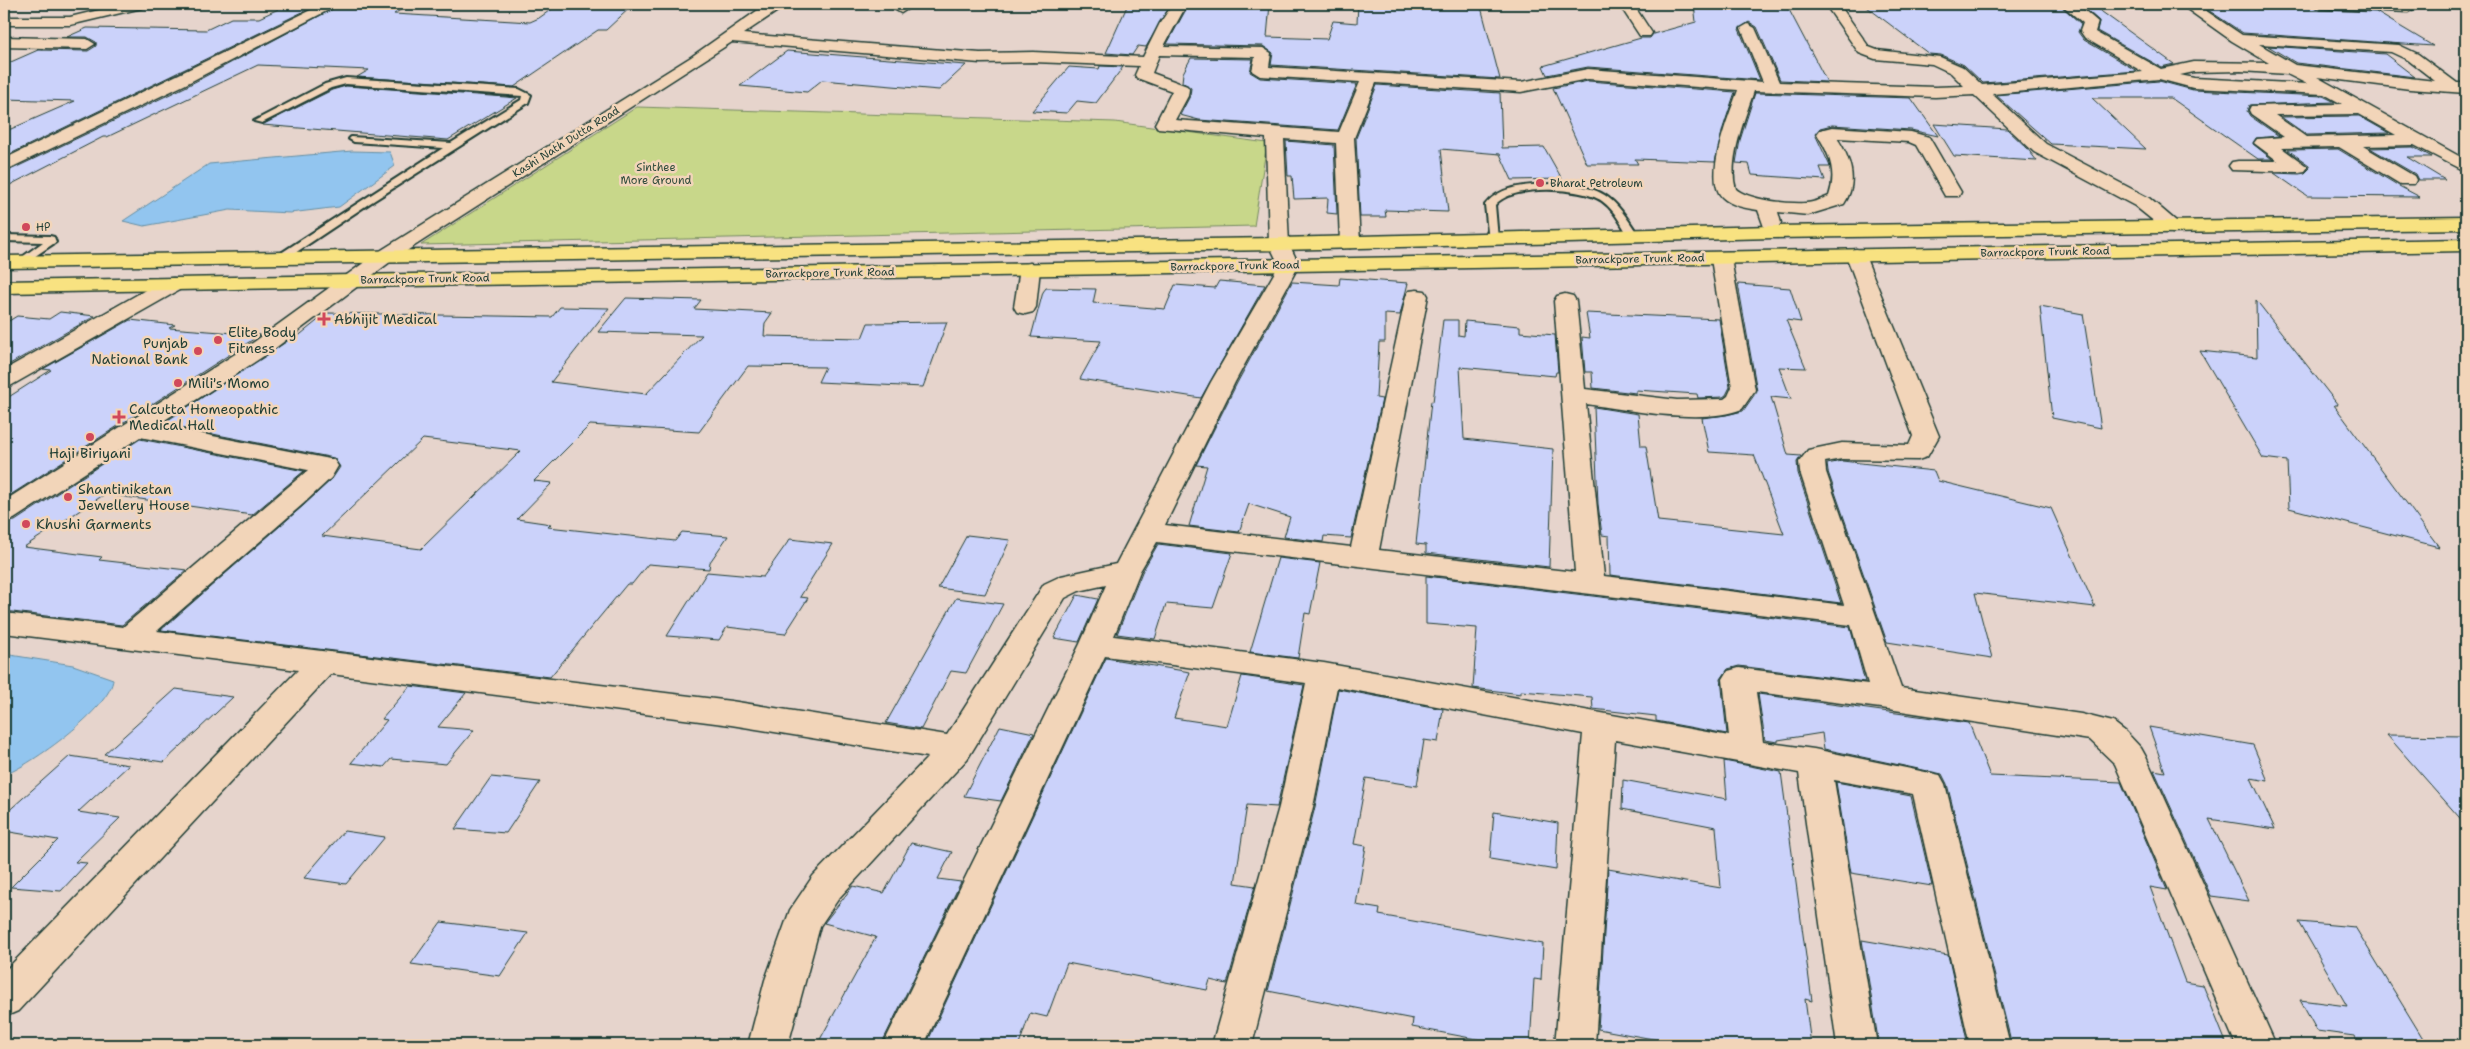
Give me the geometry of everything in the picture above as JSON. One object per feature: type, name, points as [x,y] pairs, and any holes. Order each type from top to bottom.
[{"type":"main road","name":"Barrackpore Trunk Road","points":[[4,287],[1030,269],[1284,254],[1350,242],[1492,238],[1773,232],[2466,224]]},
{"type":"main road","name":"Barrackpore Trunk Road","points":[[13,262],[387,255],[1284,254],[1721,259],[2466,245]]},
{"type":"street","points":[[4,20],[70,21],[141,4]]},
{"type":"street","points":[[4,166],[178,82],[333,4]]},
{"type":"street","name":"Kashi Nath Dutta Road","points":[[4,513],[262,347],[387,255],[696,60],[763,13],[781,4]]},
{"type":"street","points":[[1180,4],[1167,23],[1143,75],[1181,89],[1180,96],[1164,124],[1345,138]]},
{"type":"street","points":[[1626,4],[1645,32]]},
{"type":"street","points":[[1832,4],[1864,50],[1875,54],[1942,62],[1957,70],[2040,148],[2142,202],[2173,227]]},
{"type":"street","points":[[2068,4],[2092,22],[2087,31],[2090,35],[2183,97]]},
{"type":"street","points":[[2187,4],[2237,38],[2466,167]]},
{"type":"street","points":[[2320,4],[2408,8]]},
{"type":"street","points":[[1748,28],[1773,86]]},
{"type":"street","points":[[729,37],[980,58],[1264,53],[1260,71],[1521,87],[1588,74],[1614,74],[1747,86],[1935,92],[2151,75],[2218,66],[2291,69],[2312,73],[2460,87]]},
{"type":"street","points":[[2237,38],[2394,48],[2413,57],[2460,87]]},
{"type":"street","points":[[4,42],[88,44]]},
{"type":"street","points":[[2151,75],[2193,83],[2327,90]]},
{"type":"street","points":[[1350,242],[1345,138],[1370,77]]},
{"type":"street","points":[[1747,86],[1730,139],[1723,177],[1727,190],[1740,200],[1766,205],[1808,209],[1837,200],[1843,186],[1844,170],[1826,134],[1832,132],[1912,137],[1923,141],[1952,192]]},
{"type":"street","points":[[2229,101],[2256,110],[2302,142]]},
{"type":"street","points":[[2256,110],[2360,109]]},
{"type":"street","points":[[903,1045],[1095,644],[1126,571],[1148,532],[1223,382],[1284,254],[1275,133]]},
{"type":"street","points":[[2238,166],[2299,167],[2263,143],[2416,140]]},
{"type":"street","points":[[2343,142],[2407,180]]},
{"type":"street","points":[[1766,205],[1773,232]]},
{"type":"street","points":[[1856,255],[1926,436],[1918,452],[1897,454],[1839,451],[1817,455],[1812,462],[1813,472],[1863,617],[1888,698]]},
{"type":"street","points":[[1573,396],[1684,407],[1730,405],[1738,400],[1744,388],[1721,259]]},
{"type":"street","points":[[1025,306],[1030,269]]},
{"type":"street","points":[[4,380],[172,284]]},
{"type":"street","points":[[1363,558],[1417,296]]},
{"type":"street","points":[[1565,301],[1590,583]]},
{"type":"street","points":[[130,638],[294,498],[326,466],[138,428]]},
{"type":"street","points":[[1148,532],[1590,583],[1863,617]]},
{"type":"street","points":[[768,1045],[784,980],[803,921],[826,887],[956,749],[1054,591],[1071,583],[1126,571]]},
{"type":"street","points":[[4,623],[731,713],[956,749]]},
{"type":"street","points":[[1095,644],[1324,674],[1600,726],[1747,750],[1928,784],[1990,1045]]},
{"type":"street","points":[[4,1000],[324,662]]},
{"type":"street","points":[[1232,1045],[1296,807],[1324,674]]},
{"type":"street","points":[[1747,750],[1739,679],[2064,722],[2101,731],[2114,741],[2128,757],[2256,1045]]},
{"type":"street","points":[[1575,1045],[1600,726]]},
{"type":"street","points":[[1814,762],[1857,1045]]},
{"type":"lane","points":[[259,121],[328,86],[346,81],[518,92],[527,96],[525,102],[452,146],[282,257]]},
{"type":"lane","points":[[354,139],[452,146]]},
{"type":"lane","points":[[1492,238],[1490,205],[1496,196],[1521,190],[1559,188],[1590,192],[1606,198],[1634,236]]},
{"type":"lane","points":[[4,238],[50,239],[50,242],[13,262]]},
{"type":"green space","name":"Sinthee More Ground","points":[[637,107],[1115,122],[1267,143],[1254,226],[421,245]]},
{"type":"water","points":[[352,151],[390,152],[395,166],[339,207],[290,213],[230,210],[144,226],[123,221],[209,164]]},
{"type":"water","points":[[4,654],[73,665],[113,679],[109,691],[99,705],[68,734],[32,760],[4,775]]},
{"type":"building","points":[[289,4],[319,4],[4,157],[4,132],[75,101],[4,99],[4,65],[38,50],[88,51],[96,46],[96,42],[87,37],[67,37],[87,28],[206,30],[231,18],[259,18]]},
{"type":"building","points":[[342,4],[410,4],[394,14],[530,22],[559,4],[634,4],[606,30],[598,30],[514,87],[357,77],[369,70],[258,65],[107,137],[103,137],[4,188],[4,173],[185,87]]},
{"type":"building","points":[[1128,4],[1171,4],[1146,47],[1138,46],[1132,55],[1106,53]]},
{"type":"building","points":[[1189,4],[1270,4],[1267,37],[1327,39],[1333,21],[1357,23],[1358,4],[1459,4],[1460,6],[1481,7],[1500,79],[1271,65],[1273,53],[1263,46],[1167,44]]},
{"type":"building","points":[[1694,4],[1786,4],[1827,82],[1780,80],[1757,27],[1749,22],[1739,29],[1760,80],[1588,67],[1547,75],[1543,66],[1641,38],[1650,38],[1653,34],[1696,22]]},
{"type":"building","points":[[1863,4],[2059,4],[2081,24],[2078,32],[2084,40],[2137,71],[1983,83],[1964,65],[1941,55],[1929,54]]},
{"type":"building","points":[[2080,4],[2091,4],[2174,64],[2161,67],[2097,31],[2099,21]]},
{"type":"building","points":[[2199,4],[2311,5],[2320,10],[2376,12],[2433,46],[2243,33]]},
{"type":"building","points":[[2268,46],[2385,54],[2415,77],[2296,63]]},
{"type":"building","points":[[787,51],[966,65],[939,90],[822,80],[807,92],[740,86]]},
{"type":"building","points":[[1191,58],[1253,59],[1250,72],[1260,78],[1357,84],[1338,130],[1199,120],[1180,115],[1190,96],[1191,88],[1182,82],[1183,73]]},
{"type":"building","points":[[1100,66],[1123,67],[1096,103],[1077,101],[1067,113],[1032,111],[1069,67],[1099,69]]},
{"type":"building","points":[[1588,81],[1735,92],[1723,128],[1715,162],[1635,159],[1638,164],[1587,164],[1553,88]]},
{"type":"building","points":[[2159,81],[2193,90],[2323,96],[2335,102],[2249,105],[2247,111],[2250,116],[2279,136],[2256,138],[2253,144],[2272,159],[2258,159],[2171,98],[2092,98],[2146,149],[2051,144],[1996,95]]},
{"type":"building","points":[[1377,85],[1500,93],[1502,148],[1544,147],[1562,179],[1512,180],[1500,154],[1441,149],[1448,212],[1385,210],[1386,217],[1360,217],[1356,138]]},
{"type":"building","points":[[346,86],[517,98],[448,140],[262,125],[332,90]]},
{"type":"building","points":[[1755,93],[1911,98],[1938,136],[1911,130],[1832,125],[1820,128],[1815,134],[1830,167],[1820,167],[1825,180],[1752,175],[1749,164],[1736,163],[1740,140]]},
{"type":"building","points":[[2359,116],[2389,133],[2307,135],[2281,117]]},
{"type":"building","points":[[1934,124],[2007,129],[2027,148],[2037,161],[1954,156]]},
{"type":"building","points":[[1286,141],[1334,145],[1337,214],[1327,213],[1328,198],[1294,199],[1292,176],[1288,176]]},
{"type":"building","points":[[2413,147],[2432,157],[2407,157],[2445,180],[2418,180],[2415,174],[2370,148]]},
{"type":"building","points":[[2338,149],[2420,197],[2307,196],[2274,173],[2299,174],[2305,173],[2310,168],[2309,165],[2288,150]]},
{"type":"building","points":[[1340,278],[1408,283],[1400,315],[1385,314],[1385,342],[1379,342],[1376,398],[1382,399],[1351,538],[1324,536],[1323,542],[1284,537],[1290,517],[1249,504],[1239,532],[1189,526],[1207,466],[1196,465],[1237,383],[1292,282],[1339,285]]},
{"type":"building","points":[[1219,281],[1265,285],[1201,398],[1080,379],[1101,341],[1031,337],[1043,292],[1046,288],[1096,289],[1093,303],[1165,309],[1175,285],[1215,288]]},
{"type":"building","points":[[1738,284],[1790,288],[1801,322],[1786,320],[1806,368],[1779,367],[1791,399],[1771,397],[1788,455],[1801,456],[1797,462],[1798,473],[1841,603],[1610,575],[1609,536],[1602,535],[1598,504],[1594,407],[1638,414],[1641,446],[1646,446],[1658,521],[1784,534],[1754,455],[1709,452],[1702,418],[1743,411],[1757,391]]},
{"type":"building","points":[[626,298],[701,300],[694,309],[772,313],[765,323],[764,336],[862,338],[868,323],[947,322],[923,387],[818,382],[825,367],[748,366],[699,432],[590,425],[534,481],[552,483],[517,519],[551,524],[548,527],[675,541],[682,532],[728,536],[710,562],[709,569],[648,564],[632,584],[627,584],[550,677],[161,630],[304,505],[332,479],[340,467],[334,458],[162,424],[292,338],[296,338],[327,313],[552,317],[560,307],[609,308],[551,382],[646,394],[702,335],[598,332]],"holes":[[[423,439],[521,451],[421,549],[322,536]]]},
{"type":"building","points":[[2256,300],[2338,405],[2334,405],[2439,547],[2289,508],[2287,461],[2263,458],[2200,351],[2257,357]]},
{"type":"building","points":[[2040,306],[2083,314],[2101,428],[2052,418]]},
{"type":"building","points":[[60,312],[95,316],[8,365],[4,365],[4,324],[17,316],[49,319]]},
{"type":"building","points":[[1586,313],[1719,319],[1730,387],[1726,395],[1723,397],[1698,398],[1697,394],[1636,390],[1636,393],[1593,388],[1592,372],[1585,372],[1582,337],[1590,338]]},
{"type":"building","points":[[130,320],[175,325],[169,328],[260,335],[4,499],[4,400],[51,370],[43,369]]},
{"type":"building","points":[[1443,320],[1458,320],[1458,335],[1464,336],[1465,321],[1520,326],[1520,332],[1555,335],[1558,372],[1556,372],[1555,376],[1460,367],[1464,439],[1553,449],[1549,567],[1426,553],[1426,545],[1416,544],[1431,401],[1433,402]]},
{"type":"building","points":[[140,439],[304,471],[252,515],[105,494],[24,547],[102,557],[99,560],[187,570],[122,625],[4,611],[4,523],[15,521]]},
{"type":"building","points":[[1842,461],[1934,471],[1938,481],[2051,508],[2095,607],[1975,593],[1992,658],[1887,642],[1828,472],[1827,464]]},
{"type":"building","points":[[967,535],[1010,540],[985,594],[938,588]]},
{"type":"building","points":[[790,539],[833,544],[800,597],[808,598],[785,634],[727,627],[719,640],[667,636],[707,572],[763,577]]},
{"type":"building","points":[[1158,544],[1232,553],[1213,608],[1166,604],[1155,639],[1117,634],[1142,572]]},
{"type":"building","points":[[1278,558],[1320,563],[1310,614],[1305,613],[1298,658],[1250,652]]},
{"type":"building","points":[[1426,576],[1850,627],[1865,682],[1739,666],[1728,669],[1721,679],[1727,734],[1656,721],[1656,716],[1593,709],[1592,697],[1521,691],[1521,694],[1473,688],[1477,628],[1426,624]]},
{"type":"building","points":[[1077,595],[1098,599],[1079,642],[1054,638]]},
{"type":"building","points":[[956,598],[1003,604],[966,673],[951,671],[921,729],[886,723]]},
{"type":"building","points":[[1106,658],[1190,672],[1174,718],[1227,726],[1242,676],[1304,685],[1277,807],[1247,805],[1235,883],[1255,886],[1227,984],[1210,980],[1207,990],[1067,963],[1047,1017],[1030,1013],[1019,1045],[926,1045]]},
{"type":"building","points":[[410,686],[466,693],[438,727],[474,730],[446,764],[391,759],[384,767],[351,763],[387,720],[382,719]]},
{"type":"building","points":[[176,689],[233,697],[164,762],[104,754]]},
{"type":"building","points":[[1338,689],[1443,709],[1438,742],[1424,740],[1417,786],[1366,778],[1354,844],[1366,846],[1356,905],[1380,909],[1379,915],[1543,944],[1541,980],[1534,979],[1530,1045],[1508,1045],[1412,1027],[1413,1019],[1268,991],[1315,807]]},
{"type":"building","points":[[1758,694],[1969,723],[1990,776],[2121,782],[2167,890],[2150,887],[2185,982],[2203,985],[2227,1045],[2012,1045],[1947,784],[1942,774],[1824,749],[1822,733],[1778,740],[1778,742],[1765,740]]},
{"type":"building","points":[[1000,726],[1034,733],[1001,801],[964,796]]},
{"type":"building","points":[[2149,727],[2253,745],[2268,781],[2251,778],[2275,829],[2209,819],[2249,901],[2211,896],[2154,770],[2165,772]]},
{"type":"building","points":[[2387,735],[2466,736],[2466,825]]},
{"type":"building","points":[[70,756],[129,765],[78,812],[120,818],[75,862],[87,863],[61,891],[11,887],[58,840],[4,831],[4,815]]},
{"type":"building","points":[[1724,761],[1781,772],[1812,1001],[1805,999],[1811,1045],[1686,1045],[1598,1029],[1608,869],[1721,888],[1716,827],[1622,809],[1623,780],[1727,799]]},
{"type":"building","points":[[491,777],[540,782],[506,833],[455,829]]},
{"type":"building","points":[[1836,782],[1911,796],[1932,886],[1851,873]]},
{"type":"building","points":[[1494,812],[1558,823],[1556,870],[1490,859]]},
{"type":"building","points":[[344,831],[385,837],[346,884],[304,878]]},
{"type":"building","points":[[911,843],[952,852],[938,879],[961,882],[881,1045],[817,1045],[876,937],[824,923],[853,886],[884,893]]},
{"type":"building","points":[[441,922],[528,933],[500,976],[411,964]]},
{"type":"building","points":[[2299,922],[2355,927],[2427,1045],[2359,1045],[2354,1036],[2317,1031],[2300,1000],[2347,1006]]},
{"type":"building","points":[[1862,940],[1948,955],[1968,1045],[1879,1045]]},
{"type":"place","name":"Bharat Petroleum","points":[[1540,183]]},
{"type":"place","name":"HP","points":[[26,227]]},
{"type":"place","name":"Abhijit Medical","points":[[324,319]]},
{"type":"place","name":"Elite Body Fitness","points":[[218,340]]},
{"type":"place","name":"Punjab National Bank","points":[[198,351]]},
{"type":"place","name":"Mili's Momo","points":[[178,383]]},
{"type":"place","name":"Calcutta Homeopathic Medical Hall","points":[[119,417]]},
{"type":"place","name":"Haji Biriyani","points":[[90,437]]},
{"type":"place","name":"Shantiniketan Jewellery House","points":[[68,497]]},
{"type":"place","name":"Khushi Garments","points":[[26,524]]}]
